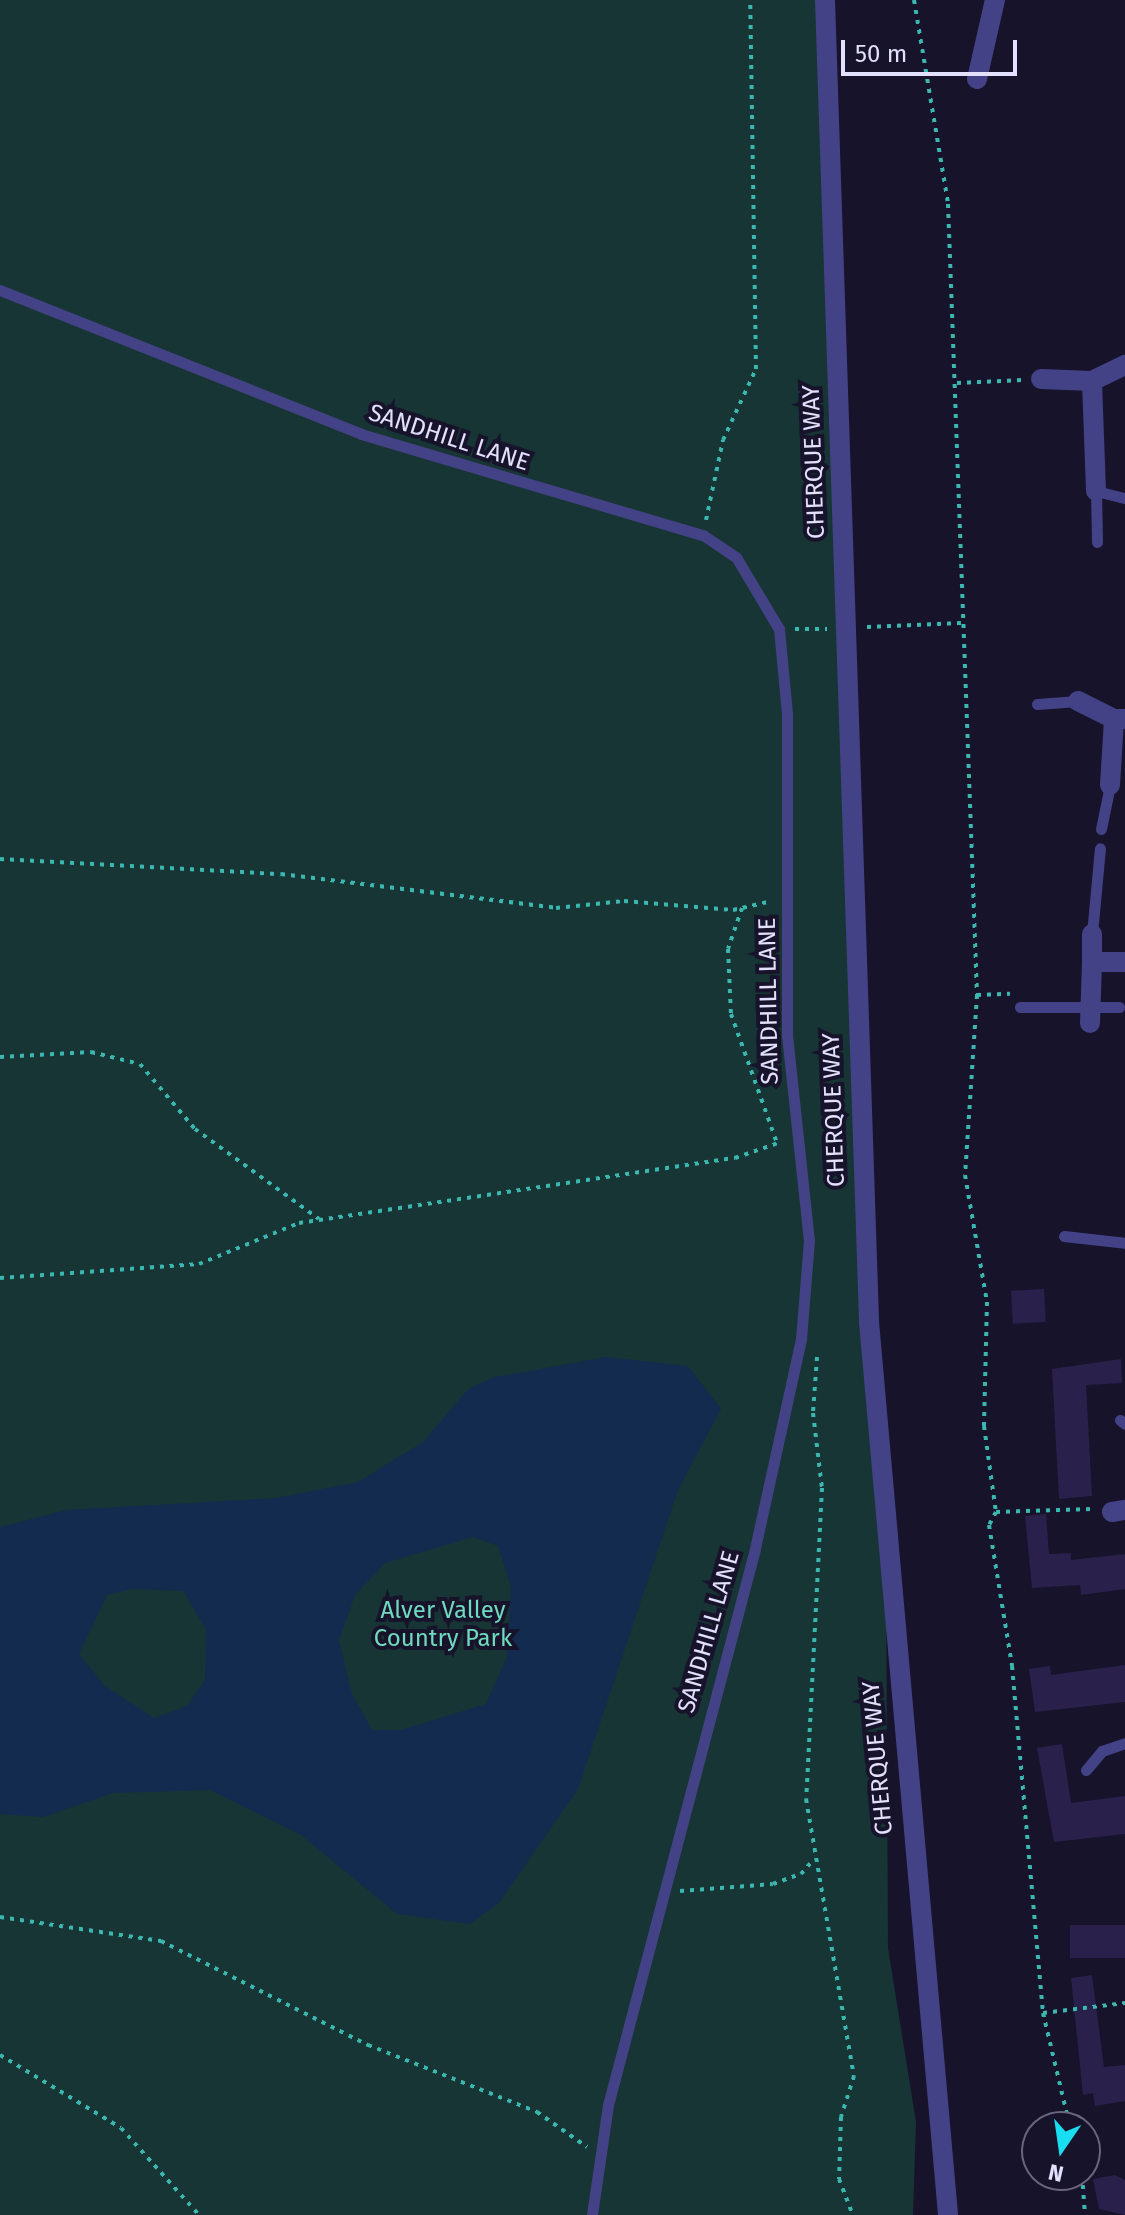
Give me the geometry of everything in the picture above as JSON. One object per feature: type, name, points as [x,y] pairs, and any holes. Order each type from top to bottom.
[{"type":"street","name":"CHERQUE WAY","points":[[825,0],[869,1322],[948,2215]]},
{"type":"street","points":[[977,79],[995,0]]},
{"type":"street","points":[[1041,379],[1092,381],[1125,365]]},
{"type":"street","points":[[1092,381],[1096,491]]},
{"type":"street","points":[[1078,701],[1120,719],[1110,785]]},
{"type":"street","points":[[1090,1015],[1092,934]]},
{"type":"street","points":[[1092,962],[1125,962]]},
{"type":"lane","name":"SANDHILL LANE","points":[[0,290],[361,434],[703,535],[736,557],[779,629],[789,896],[787,1035],[809,1240],[801,1339],[755,1549],[663,1890],[600,2157],[592,2215]]},
{"type":"lane","points":[[1097,542],[1096,491],[1125,498]]},
{"type":"lane","points":[[1037,704],[1078,701]]},
{"type":"lane","points":[[1101,829],[1110,785]]},
{"type":"lane","points":[[1092,934],[1100,848]]},
{"type":"lane","points":[[1020,1007],[1090,1015],[1119,1007]]},
{"type":"lane","points":[[1064,1236],[1125,1243]]},
{"type":"lane","points":[[1086,1770],[1102,1751],[1125,1743]]},
{"type":"path","points":[[703,535],[723,440],[756,369],[750,0]]},
{"type":"path","points":[[914,0],[948,204],[957,383],[961,623],[977,995],[965,1175],[987,1302],[984,1426],[996,1512],[989,1525],[1012,1666],[1043,2013],[1066,2111]]},
{"type":"path","points":[[957,383],[1041,379]]},
{"type":"path","points":[[779,629],[961,623]]},
{"type":"path","points":[[0,859],[281,874],[556,908],[624,901],[742,908],[789,896]]},
{"type":"path","points":[[742,908],[728,949],[731,1014],[777,1143]]},
{"type":"path","points":[[0,1057],[91,1052],[140,1064],[195,1129],[321,1221]]},
{"type":"path","points":[[0,1278],[199,1264],[321,1221],[735,1158],[796,1137]]},
{"type":"path","points":[[817,1339],[813,1413],[822,1488],[806,1799],[813,1860],[830,1919],[832,1979],[854,2076],[841,2117],[839,2179],[853,2215]]},
{"type":"path","points":[[996,1512],[1118,1511]]},
{"type":"path","points":[[663,1890],[773,1884],[801,1874],[813,1860]]},
{"type":"path","points":[[0,1917],[161,1941],[368,2045],[537,2112],[600,2157]]},
{"type":"path","points":[[1043,2013],[1125,2003]]},
{"type":"path","points":[[0,2055],[121,2128],[199,2215]]},
{"type":"path","points":[[1083,2191],[1085,2215]]},
{"type":"green space","name":"Alver Valley Country Park","points":[[0,0],[825,0],[886,1554],[888,1948],[916,2122],[913,2215],[0,2215]]},
{"type":"water","points":[[606,1357],[688,1366],[721,1409],[678,1490],[578,1789],[499,1903],[470,1924],[397,1914],[301,1835],[210,1790],[113,1793],[43,1817],[0,1814],[0,1527],[66,1510],[276,1498],[358,1482],[423,1442],[468,1389],[495,1377]],"holes":[[[473,1537],[498,1546],[511,1587],[507,1657],[486,1704],[401,1730],[372,1730],[352,1694],[339,1640],[355,1595],[385,1563]],[[134,1589],[183,1591],[206,1629],[205,1680],[187,1706],[154,1718],[105,1686],[79,1654],[107,1595]]]},
{"type":"building","points":[[1044,1289],[1046,1322],[1013,1324],[1011,1291]]},
{"type":"building","points":[[1121,1359],[1122,1383],[1086,1385],[1092,1496],[1059,1499],[1052,1369]]},
{"type":"building","points":[[1046,1514],[1049,1554],[1071,1553],[1071,1560],[1125,1554],[1125,1589],[1081,1595],[1080,1585],[1032,1588],[1025,1516]]},
{"type":"building","points":[[1125,1665],[1125,1702],[1035,1712],[1029,1669],[1050,1666],[1051,1675]]},
{"type":"building","points":[[1062,1744],[1071,1803],[1125,1796],[1125,1834],[1054,1842],[1037,1748]]},
{"type":"building","points":[[1070,1925],[1125,1925],[1125,1958],[1070,1958]]},
{"type":"building","points":[[1092,1975],[1104,2067],[1125,2065],[1125,2101],[1095,2106],[1093,2093],[1083,2095],[1071,1978]]},
{"type":"building","points":[[1115,2175],[1125,2180],[1125,2215],[1099,2209],[1095,2191],[1101,2191],[1101,2178]]}]
